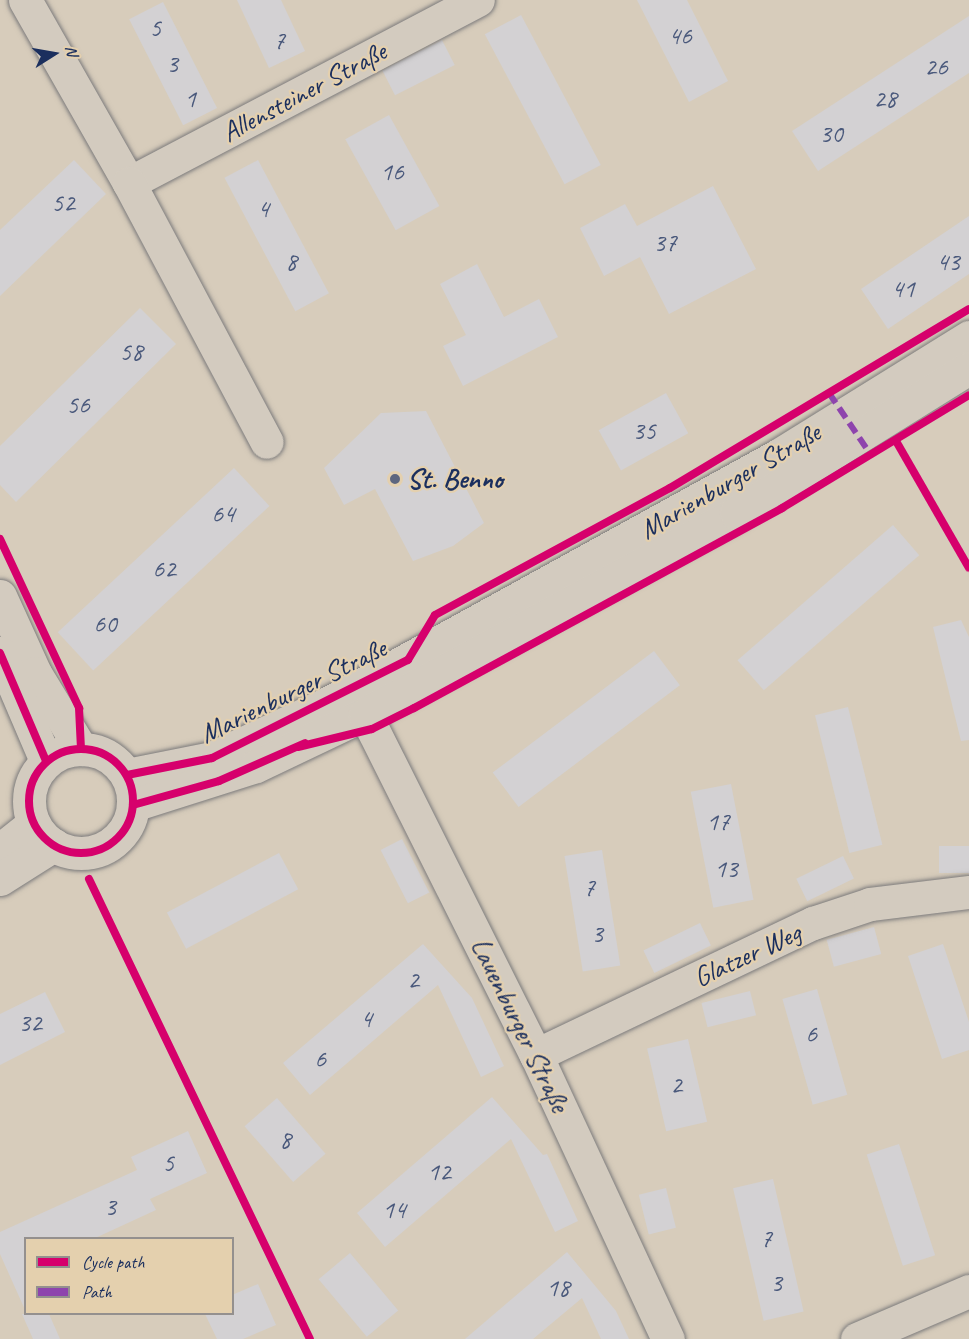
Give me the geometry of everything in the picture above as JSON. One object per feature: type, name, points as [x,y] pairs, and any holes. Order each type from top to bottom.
[{"type":"street","points":[[25,0],[129,183],[267,442]]},
{"type":"street","name":"Allensteiner Straße","points":[[129,183],[478,0]]},
{"type":"street","name":"Marienburger Straße","points":[[130,790],[256,766],[359,702],[777,456],[969,337]]},
{"type":"street","name":"Marienburger Straße","points":[[359,702],[736,513],[969,368]]},
{"type":"street","points":[[0,596],[35,673],[81,748]]},
{"type":"street","points":[[0,653],[46,761]]},
{"type":"street","name":"Lauenburger Straße","points":[[359,702],[536,1055],[668,1339]]},
{"type":"street","points":[[0,850],[44,834],[82,853],[111,844],[130,820],[130,790],[107,756],[81,748],[46,761],[31,789],[44,834]]},
{"type":"street","points":[[0,879],[44,834]]},
{"type":"street","name":"Glatzer Weg","points":[[536,1055],[813,923],[870,904],[969,892]]},
{"type":"street","points":[[856,1339],[969,1291]]},
{"type":"building","points":[[237,0],[281,0],[305,51],[269,68]]},
{"type":"building","points":[[637,0],[687,0],[728,81],[689,102]]},
{"type":"building","points":[[163,2],[217,108],[183,125],[129,19]]},
{"type":"building","points":[[521,15],[601,165],[565,184],[485,34]]},
{"type":"building","points":[[969,16],[969,73],[818,171],[792,131]]},
{"type":"building","points":[[442,40],[455,65],[395,95],[382,70]]},
{"type":"building","points":[[389,115],[439,206],[396,230],[345,139]]},
{"type":"building","points":[[74,160],[106,194],[0,296],[0,230]]},
{"type":"building","points":[[258,160],[329,293],[295,311],[224,178]]},
{"type":"building","points":[[713,186],[756,269],[669,314],[640,257],[604,276],[580,228],[625,204],[637,226]]},
{"type":"building","points":[[969,216],[969,274],[888,329],[861,289]]},
{"type":"building","points":[[477,264],[504,317],[539,299],[558,337],[463,386],[443,346],[466,335],[440,284]]},
{"type":"building","points":[[140,308],[176,344],[16,502],[0,485],[0,446]]},
{"type":"building","points":[[666,393],[688,433],[621,471],[599,430]]},
{"type":"building","name":"St. Benno","points":[[426,411],[484,523],[453,546],[413,561],[375,489],[344,505],[324,468],[381,413]]},
{"type":"building","points":[[234,468],[269,506],[93,670],[58,632]]},
{"type":"building","points":[[893,525],[919,555],[764,690],[738,660]]},
{"type":"building","points":[[961,620],[969,637],[969,740],[961,741],[933,627]]},
{"type":"building","points":[[654,651],[680,685],[519,807],[493,773]]},
{"type":"building","points":[[848,707],[882,845],[849,853],[815,715]]},
{"type":"building","points":[[731,784],[754,900],[713,908],[691,792]]},
{"type":"building","points":[[402,839],[429,892],[408,903],[381,850]]},
{"type":"building","points":[[939,846],[969,846],[969,873],[939,873]]},
{"type":"building","points":[[602,850],[620,966],[583,972],[564,856]]},
{"type":"building","points":[[279,853],[298,889],[186,949],[167,913]]},
{"type":"building","points":[[843,856],[854,878],[807,901],[796,879]]},
{"type":"building","points":[[700,923],[711,945],[654,973],[643,951]]},
{"type":"building","points":[[874,927],[881,954],[834,967],[827,940]]},
{"type":"building","points":[[423,944],[472,998],[504,1066],[481,1077],[438,985],[310,1095],[283,1063]]},
{"type":"building","points":[[943,944],[969,1022],[969,1050],[942,1059],[908,956]]},
{"type":"building","points":[[817,989],[847,1095],[813,1105],[782,999]]},
{"type":"building","points":[[750,991],[756,1015],[708,1027],[701,1003]]},
{"type":"building","points":[[45,992],[65,1032],[0,1065],[0,1014]]},
{"type":"building","points":[[688,1039],[707,1122],[666,1131],[647,1048]]},
{"type":"building","points":[[492,1097],[543,1155],[547,1154],[578,1221],[555,1232],[511,1139],[385,1247],[357,1213]]},
{"type":"building","points":[[277,1098],[326,1154],[293,1182],[245,1126]]},
{"type":"building","points":[[188,1131],[207,1173],[150,1199],[156,1210],[97,1237],[24,1237],[24,1308],[0,1254],[0,1232],[137,1170],[131,1157]]},
{"type":"building","points":[[899,1144],[935,1255],[903,1266],[867,1155]]},
{"type":"building","points":[[773,1179],[804,1312],[764,1321],[733,1188]]},
{"type":"building","points":[[666,1188],[676,1228],[649,1235],[639,1195]]},
{"type":"building","points":[[567,1252],[616,1311],[629,1339],[601,1339],[582,1298],[533,1339],[465,1339]]},
{"type":"building","points":[[350,1253],[398,1310],[367,1337],[319,1279]]},
{"type":"building","points":[[258,1284],[276,1325],[243,1339],[217,1339],[205,1315],[234,1315],[234,1294]]},
{"type":"building","points":[[22,1314],[49,1315],[60,1339],[33,1339]]},
{"type":"marked path","points":[[829,393],[871,455]]},
{"type":"cycle path","points":[[127,775],[212,758],[408,660],[435,615],[670,488],[969,309]]},
{"type":"cycle path","points":[[298,747],[372,729],[414,708],[782,508],[969,395]]},
{"type":"cycle path","points":[[896,441],[969,568]]},
{"type":"cycle path","points":[[0,539],[79,708],[81,749]]},
{"type":"cycle path","points":[[0,653],[46,761]]},
{"type":"cycle path","points":[[133,805],[219,781],[305,743]]},
{"type":"cycle path","points":[[81,749],[101,753],[118,764],[129,781],[133,801],[129,821],[118,838],[101,849],[81,853],[61,849],[44,838],[33,821],[29,801],[33,781],[44,764],[61,753],[81,749]]},
{"type":"cycle path","points":[[89,879],[310,1339]]},
{"type":"place","name":"St. Benno","points":[[395,479]]}]
